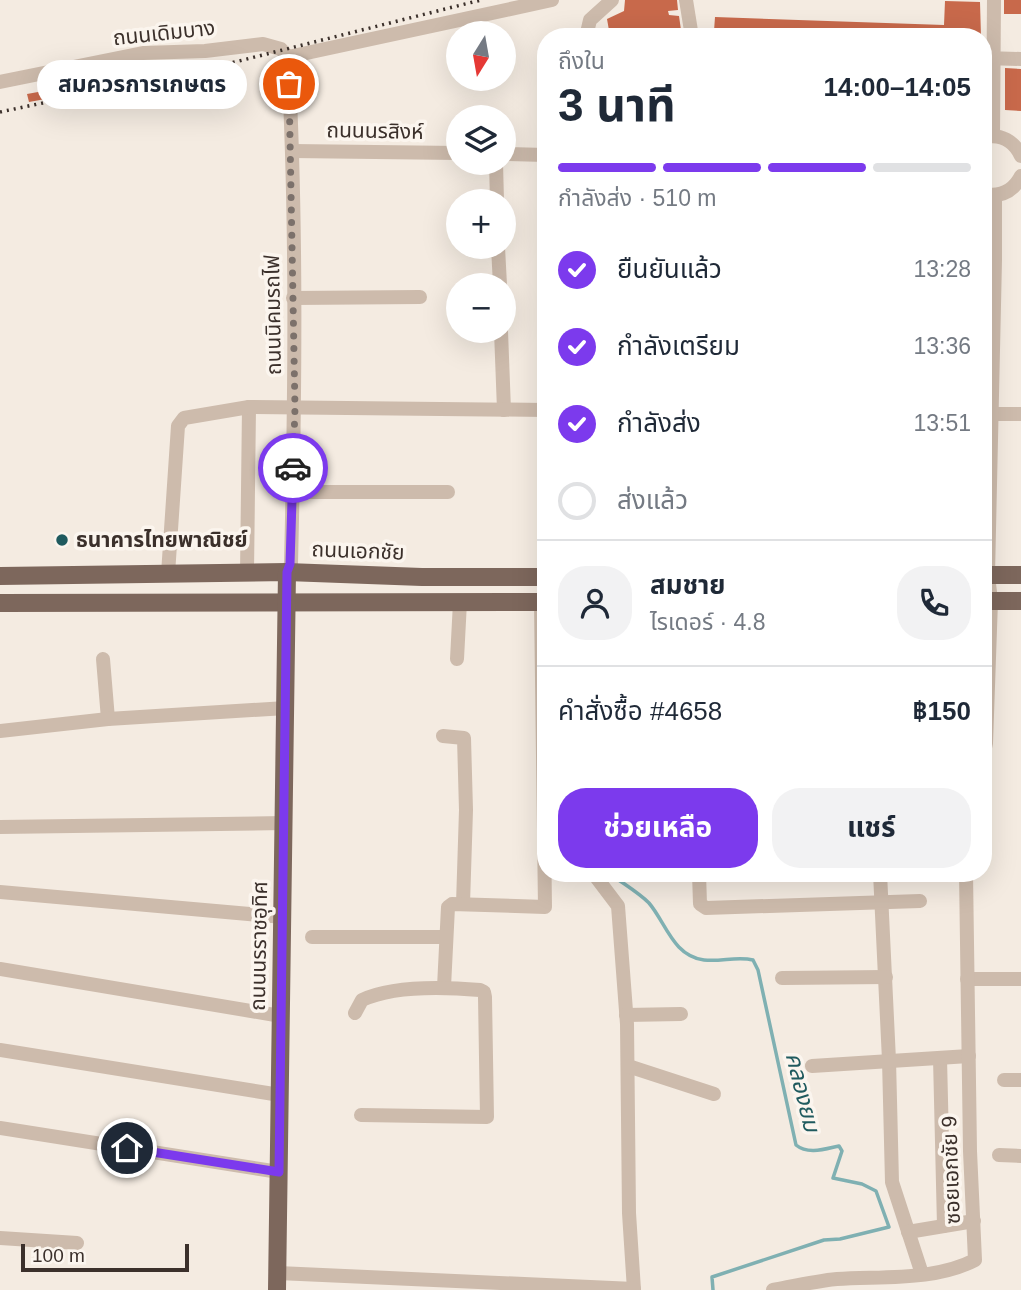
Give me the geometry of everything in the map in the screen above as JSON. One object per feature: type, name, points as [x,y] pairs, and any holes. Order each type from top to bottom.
[{"type":"main road","name":"ถนนเอกชัย","points":[[0,576],[287,572],[422,577],[537,577]]},
{"type":"main road","name":"ถนนนรราชอุทิศ","points":[[277,1281],[287,572]]},
{"type":"main road","points":[[992,575],[1021,575]]},
{"type":"main road","points":[[992,601],[1021,601]]},
{"type":"main road","points":[[0,603],[537,602]]},
{"type":"street","points":[[288,57],[552,0]]},
{"type":"street","points":[[588,28],[590,20],[612,0]]},
{"type":"street","points":[[686,0],[691,28]]},
{"type":"street","points":[[992,28],[994,0]]},
{"type":"street","name":"ถนนเดิมบาง","points":[[0,82],[154,52],[205,51],[263,44],[281,49],[288,57]]},
{"type":"street","name":"ถนนนิคมรถไฟ","points":[[287,572],[290,564],[295,408],[292,151],[288,57]]},
{"type":"street","points":[[992,58],[1021,59]]},
{"type":"street","points":[[992,137],[1008,140],[1021,156]]},
{"type":"street","name":"ถนนนรสิงห์","points":[[292,151],[446,153]]},
{"type":"street","points":[[516,154],[537,155]]},
{"type":"street","points":[[992,194],[1013,188],[1021,176]]},
{"type":"street","points":[[293,298],[421,297]]},
{"type":"street","points":[[501,343],[504,410]]},
{"type":"street","points":[[247,573],[249,407]]},
{"type":"street","points":[[168,574],[179,423],[184,418],[249,407],[537,410]]},
{"type":"street","points":[[992,414],[1021,414]]},
{"type":"street","points":[[293,492],[447,492]]},
{"type":"street","points":[[457,659],[460,602]]},
{"type":"street","points":[[103,659],[108,719]]},
{"type":"street","points":[[0,731],[108,719],[286,708]]},
{"type":"street","points":[[443,736],[464,738],[466,810],[463,904]]},
{"type":"street","points":[[0,827],[284,823]]},
{"type":"street","points":[[444,987],[448,907],[452,904],[463,904],[545,908],[545,882]]},
{"type":"street","points":[[277,1281],[634,1289],[629,1213],[626,1015],[618,906],[600,882]]},
{"type":"street","points":[[699,882],[700,904],[706,908],[920,901]]},
{"type":"street","points":[[880,882],[892,1182],[922,1274]]},
{"type":"street","name":"ซอยเอกชัย 9","points":[[773,1290],[834,1279],[922,1274],[962,1266],[975,1260],[966,882]]},
{"type":"street","points":[[0,892],[282,917]]},
{"type":"street","points":[[312,937],[446,937]]},
{"type":"street","points":[[0,969],[281,1016]]},
{"type":"street","points":[[782,978],[886,977]]},
{"type":"street","points":[[967,979],[1021,979]]},
{"type":"street","points":[[355,1013],[358,1004],[369,996],[444,987],[484,992],[487,1117],[361,1115]]},
{"type":"street","points":[[626,1015],[681,1014]]},
{"type":"street","points":[[0,1050],[280,1095]]},
{"type":"street","points":[[812,1066],[969,1056]]},
{"type":"street","points":[[940,1058],[944,1226]]},
{"type":"street","points":[[628,1066],[714,1094]]},
{"type":"street","points":[[1004,1080],[1021,1080]]},
{"type":"street","points":[[0,1128],[279,1172]]},
{"type":"street","points":[[999,1155],[1021,1156]]},
{"type":"street","points":[[908,1232],[974,1222]]},
{"type":"street","points":[[0,1238],[77,1243]]},
{"type":"building","points":[[625,0],[677,0],[678,10],[668,11],[669,15],[679,16],[681,28],[609,28],[607,19],[624,11]]},
{"type":"building","points":[[1004,0],[1021,0],[1021,14],[1004,14]]},
{"type":"building","points":[[945,1],[980,2],[981,28],[714,28],[715,17],[944,25]]},
{"type":"building","points":[[1005,68],[1021,69],[1021,111],[1005,110]]},
{"type":"building","points":[[49,90],[51,98],[29,102],[27,94]]},
{"type":"waterway","name":"คลองยม","points":[[622,882],[649,903],[671,938],[693,957],[704,960],[753,960],[758,970],[796,1145],[811,1151],[839,1146],[842,1151],[833,1178],[862,1184],[876,1191],[889,1227],[840,1239],[824,1240],[712,1277],[713,1290]]},
{"type":"railway","points":[[0,112],[223,65],[481,0]]},
{"type":"way so far","points":[[289,84],[295,408],[293,468]]},
{"type":"place","name":"สมควรการเกษตร","points":[[289,84]]},
{"type":"place","name":"ธนาคารไทยพาณิชย์","points":[[62,540]]},
{"type":"route","points":[[127,1148],[279,1172],[287,572],[290,564],[293,468]]}]
